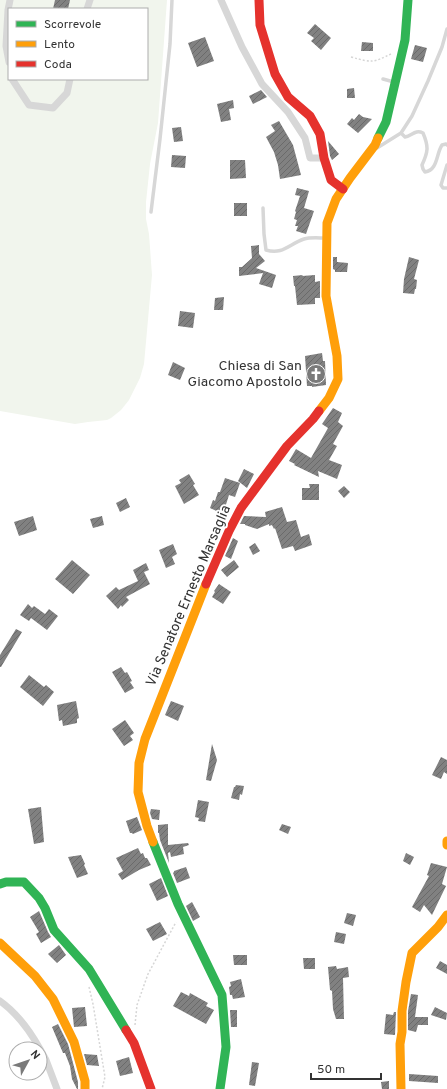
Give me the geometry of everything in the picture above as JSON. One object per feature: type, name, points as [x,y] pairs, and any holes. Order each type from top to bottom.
[{"type":"street","points":[[221,0],[242,47],[262,84],[288,112],[305,138],[310,158],[324,158]]},
{"type":"street","points":[[258,0],[260,24],[275,74],[288,98],[310,116],[320,134],[324,158],[331,180],[343,189]]},
{"type":"street","name":"Via Senatore Ernesto Marsaglia","points":[[220,1089],[226,1048],[222,995],[178,904],[147,826],[138,792],[139,763],[144,739],[229,531],[241,508],[287,446],[314,419],[329,398],[338,379],[337,356],[326,296],[327,223],[336,199],[375,145],[386,122],[404,40],[408,0]]},
{"type":"street","points":[[8,10],[6,46],[8,57]]},
{"type":"street","points":[[13,80],[29,105],[53,108],[67,92],[70,80]]},
{"type":"street","points":[[0,884],[6,882],[24,882],[39,898],[54,930],[89,970],[134,1043],[151,1089]]},
{"type":"street","points":[[401,1089],[400,1044],[402,1032],[402,1011],[412,953],[438,927],[447,915]]},
{"type":"street","points":[[0,943],[35,976],[53,999],[74,1042],[85,1081],[85,1089]]},
{"type":"street","points":[[0,1001],[7,1006],[29,1031],[35,1041]]},
{"type":"street","points":[[48,1065],[57,1089]]},
{"type":"lane","points":[[151,212],[169,52],[172,0]]},
{"type":"lane","points":[[369,153],[401,133],[412,116],[442,47],[447,29]]},
{"type":"lane","points":[[383,79],[395,82]]},
{"type":"lane","points":[[401,133],[405,137],[419,131],[423,134],[428,148],[426,158],[422,165],[425,172],[433,168],[436,163],[438,150],[442,145],[447,145]]},
{"type":"lane","points":[[447,165],[442,185],[443,188],[447,188]]},
{"type":"lane","points":[[263,208],[266,250],[274,253],[283,250],[305,238],[327,238]]},
{"type":"path","points":[[351,57],[369,62],[376,61],[395,51]]},
{"type":"path","points":[[135,1028],[137,1005],[148,974],[177,920]]},
{"type":"path","points":[[88,983],[105,1077],[102,1089]]},
{"type":"shaded area","points":[[0,0],[167,0],[158,123],[150,164],[146,202],[146,219],[149,234],[152,275],[144,364],[140,378],[129,400],[121,410],[107,420],[75,424],[0,411]]},
{"type":"building","points":[[55,0],[70,0],[68,8],[53,8]]},
{"type":"building","points":[[315,24],[331,38],[321,50],[311,41],[314,38],[307,33]]},
{"type":"building","points":[[205,37],[214,61],[197,67],[188,43]]},
{"type":"building","points":[[362,42],[373,43],[373,51],[361,51]]},
{"type":"building","points":[[415,45],[427,48],[423,62],[411,59]]},
{"type":"building","points":[[354,88],[355,98],[347,98],[347,89]]},
{"type":"building","points":[[261,90],[267,97],[253,104],[249,96]]},
{"type":"building","points":[[233,100],[234,108],[229,109],[231,120],[221,122],[217,104]]},
{"type":"building","points":[[359,114],[363,117],[372,119],[358,133],[347,124],[352,118],[354,120]]},
{"type":"building","points":[[279,121],[293,145],[301,175],[280,179],[274,152],[266,137],[275,131],[271,125]]},
{"type":"building","points":[[181,127],[183,141],[174,142],[172,128]]},
{"type":"building","points":[[328,141],[339,154],[332,160],[330,156]]},
{"type":"building","points":[[172,155],[186,156],[185,168],[171,167]]},
{"type":"building","points":[[230,160],[245,160],[246,178],[230,179]]},
{"type":"building","points":[[297,188],[309,191],[304,208],[314,211],[306,234],[296,231],[298,226],[295,226],[297,220],[294,219],[295,211],[300,196],[295,195]]},
{"type":"building","points":[[234,203],[247,203],[247,216],[234,216]]},
{"type":"building","points":[[259,245],[259,254],[265,261],[256,268],[276,275],[272,288],[259,284],[263,273],[239,276],[239,267],[242,267],[252,258],[251,246]]},
{"type":"building","points":[[333,257],[337,257],[337,262],[348,263],[347,272],[335,272],[333,269]]},
{"type":"building","points":[[409,257],[419,260],[414,279],[417,280],[414,294],[403,293],[404,279]]},
{"type":"building","points":[[303,275],[302,276],[315,275],[315,282],[320,281],[320,298],[315,298],[315,304],[297,305],[293,276]]},
{"type":"building","points":[[224,297],[223,310],[214,310],[215,298]]},
{"type":"building","points":[[180,311],[195,313],[193,328],[178,326]]},
{"type":"building","points":[[322,353],[323,361],[325,361],[326,385],[312,387],[307,386],[305,356]]},
{"type":"building","points":[[173,362],[185,368],[180,380],[168,375]]},
{"type":"building","points":[[333,408],[342,413],[338,422],[343,426],[333,444],[337,446],[329,460],[342,465],[337,479],[318,471],[319,477],[289,461],[296,449],[311,458],[328,428],[322,424]]},
{"type":"building","points":[[244,469],[254,474],[247,488],[238,481]]},
{"type":"building","points":[[189,474],[199,495],[184,504],[175,486],[181,483],[179,480]]},
{"type":"building","points":[[225,478],[240,483],[235,497],[229,495],[223,514],[210,508],[213,500],[215,501],[218,492],[220,492]]},
{"type":"building","points":[[309,484],[319,484],[319,500],[302,500],[302,488],[310,488]]},
{"type":"building","points":[[344,486],[350,492],[344,498],[338,491]]},
{"type":"building","points":[[126,498],[130,507],[120,512],[116,503]]},
{"type":"building","points":[[282,507],[287,522],[296,520],[301,537],[309,534],[312,545],[295,551],[293,546],[282,549],[275,528],[274,529],[272,525],[269,526],[269,524],[257,529],[245,524],[240,524],[244,516],[266,517],[265,512]]},
{"type":"building","points":[[33,516],[37,530],[19,536],[14,522]]},
{"type":"building","points":[[102,516],[104,525],[93,528],[90,519]]},
{"type":"building","points":[[233,538],[238,541],[231,559],[225,556]]},
{"type":"building","points":[[255,543],[260,551],[253,555],[249,547]]},
{"type":"building","points":[[173,544],[177,554],[172,557],[175,564],[166,568],[159,550]]},
{"type":"building","points":[[72,560],[90,575],[73,594],[55,579]]},
{"type":"building","points":[[234,560],[239,567],[227,577],[221,570]]},
{"type":"building","points":[[146,563],[149,570],[144,572],[150,584],[126,597],[129,600],[118,609],[106,596],[116,587],[119,590],[138,581],[133,570]]},
{"type":"building","points":[[219,584],[231,592],[223,604],[212,597]]},
{"type":"building","points":[[28,604],[32,608],[34,606],[45,614],[49,609],[58,616],[47,630],[31,618],[29,621],[20,615]]},
{"type":"building","points":[[16,629],[22,632],[0,667],[0,655]]},
{"type":"building","points":[[121,667],[125,673],[127,672],[132,681],[130,682],[134,688],[125,693],[112,672]]},
{"type":"building","points":[[29,675],[44,687],[46,685],[54,692],[43,706],[20,687]]},
{"type":"building","points":[[76,701],[79,718],[77,719],[77,723],[63,726],[62,720],[59,721],[57,705]]},
{"type":"building","points":[[171,701],[184,706],[178,721],[165,715]]},
{"type":"building","points":[[125,720],[134,733],[130,736],[133,740],[124,746],[112,729]]},
{"type":"building","points":[[212,744],[217,760],[211,781],[206,780]]},
{"type":"building","points":[[441,757],[447,760],[447,774],[444,772],[441,779],[432,775]]},
{"type":"building","points":[[236,785],[244,786],[239,800],[231,798]]},
{"type":"building","points":[[198,800],[209,802],[205,822],[198,821],[199,818],[195,817]]},
{"type":"building","points":[[41,807],[44,842],[34,844],[28,809]]},
{"type":"building","points":[[151,809],[160,810],[159,820],[152,819],[150,813]]},
{"type":"building","points":[[137,817],[142,830],[133,834],[130,833],[126,821]]},
{"type":"building","points":[[168,824],[168,845],[188,843],[189,845],[183,847],[184,854],[171,857],[170,852],[168,853],[169,863],[158,833],[158,825]]},
{"type":"building","points":[[282,824],[291,827],[288,834],[279,830]]},
{"type":"building","points":[[138,848],[141,854],[143,853],[151,865],[122,880],[118,874],[123,871],[116,858]]},
{"type":"building","points":[[406,853],[414,857],[410,865],[403,861]]},
{"type":"building","points":[[81,855],[88,874],[77,878],[68,857]]},
{"type":"building","points":[[431,863],[447,867],[442,884],[446,886],[432,915],[424,905],[420,912],[412,907],[429,876],[427,875]]},
{"type":"building","points":[[186,867],[190,878],[177,883],[173,873],[174,871]]},
{"type":"building","points":[[161,878],[168,896],[157,901],[149,884]]},
{"type":"building","points":[[192,902],[200,917],[193,921],[186,906]]},
{"type":"building","points":[[39,911],[51,937],[41,943],[36,934],[39,932],[30,917]]},
{"type":"building","points":[[347,913],[356,915],[353,926],[344,923]]},
{"type":"building","points":[[160,922],[167,934],[153,941],[146,929]]},
{"type":"building","points":[[336,932],[346,934],[344,944],[334,942]]},
{"type":"building","points":[[59,945],[66,955],[57,963],[48,954]]},
{"type":"building","points":[[233,955],[247,955],[247,965],[234,965]]},
{"type":"building","points":[[303,958],[315,958],[315,969],[304,969]]},
{"type":"building","points":[[440,961],[447,965],[447,974],[436,968]]},
{"type":"building","points":[[336,966],[337,969],[348,967],[349,977],[343,978],[344,1019],[336,1019],[333,1009],[332,991],[330,990],[328,967]]},
{"type":"building","points":[[241,979],[245,997],[233,999],[232,995],[230,995],[230,982]]},
{"type":"building","points":[[181,992],[189,996],[190,993],[208,1003],[206,1006],[214,1010],[206,1024],[173,1006]]},
{"type":"building","points":[[411,994],[418,995],[415,1017],[428,1017],[428,1025],[418,1025],[416,1032],[408,1030],[408,1011]]},
{"type":"building","points":[[85,1007],[87,1026],[74,1027],[72,1008]]},
{"type":"building","points":[[435,1007],[447,1013],[446,1020],[431,1015]]},
{"type":"building","points":[[230,1010],[237,1010],[237,1027],[231,1027]]},
{"type":"building","points":[[394,1012],[396,1012],[395,1035],[384,1034],[386,1014],[393,1015]]},
{"type":"building","points":[[58,1024],[68,1044],[78,1082],[78,1089],[72,1079],[70,1066],[65,1053],[63,1053],[52,1027]]},
{"type":"building","points":[[84,1054],[97,1055],[99,1066],[87,1065]]},
{"type":"building","points":[[129,1057],[133,1073],[120,1076],[116,1061]]},
{"type":"building","points":[[252,1062],[259,1063],[255,1086],[249,1085]]},
{"type":"building","points":[[409,1074],[438,1076],[438,1083],[409,1081]]},
{"type":"building","points":[[389,1081],[389,1089],[382,1089],[381,1082]]},
{"type":"traffic: fast","points":[[378,138],[386,122],[405,40],[408,0]]},
{"type":"traffic: fast","points":[[153,842],[178,904],[222,995],[226,1047],[220,1089]]},
{"type":"traffic: fast","points":[[0,884],[6,882],[24,882],[39,898],[54,930],[89,969],[126,1030]]},
{"type":"traffic: slow","points":[[319,411],[329,398],[338,379],[337,356],[326,296],[327,223],[336,199],[375,145],[378,138]]},
{"type":"traffic: slow","points":[[153,842],[138,792],[139,763],[145,739],[206,584]]},
{"type":"traffic: slow","points":[[401,1089],[400,1044],[402,1032],[402,1011],[412,953],[438,927],[447,915]]},
{"type":"traffic: slow","points":[[0,943],[35,976],[53,999],[74,1042],[85,1081],[85,1089]]},
{"type":"traffic: jam","points":[[259,0],[260,25],[275,74],[288,97],[310,116],[320,134],[324,158],[331,180],[343,189]]},
{"type":"traffic: jam","points":[[206,584],[229,531],[241,508],[287,446],[319,411]]},
{"type":"traffic: jam","points":[[126,1030],[134,1043],[151,1089]]},
{"type":"place","name":"Chiesa di San Giacomo Apostolo","points":[[316,374]]}]
